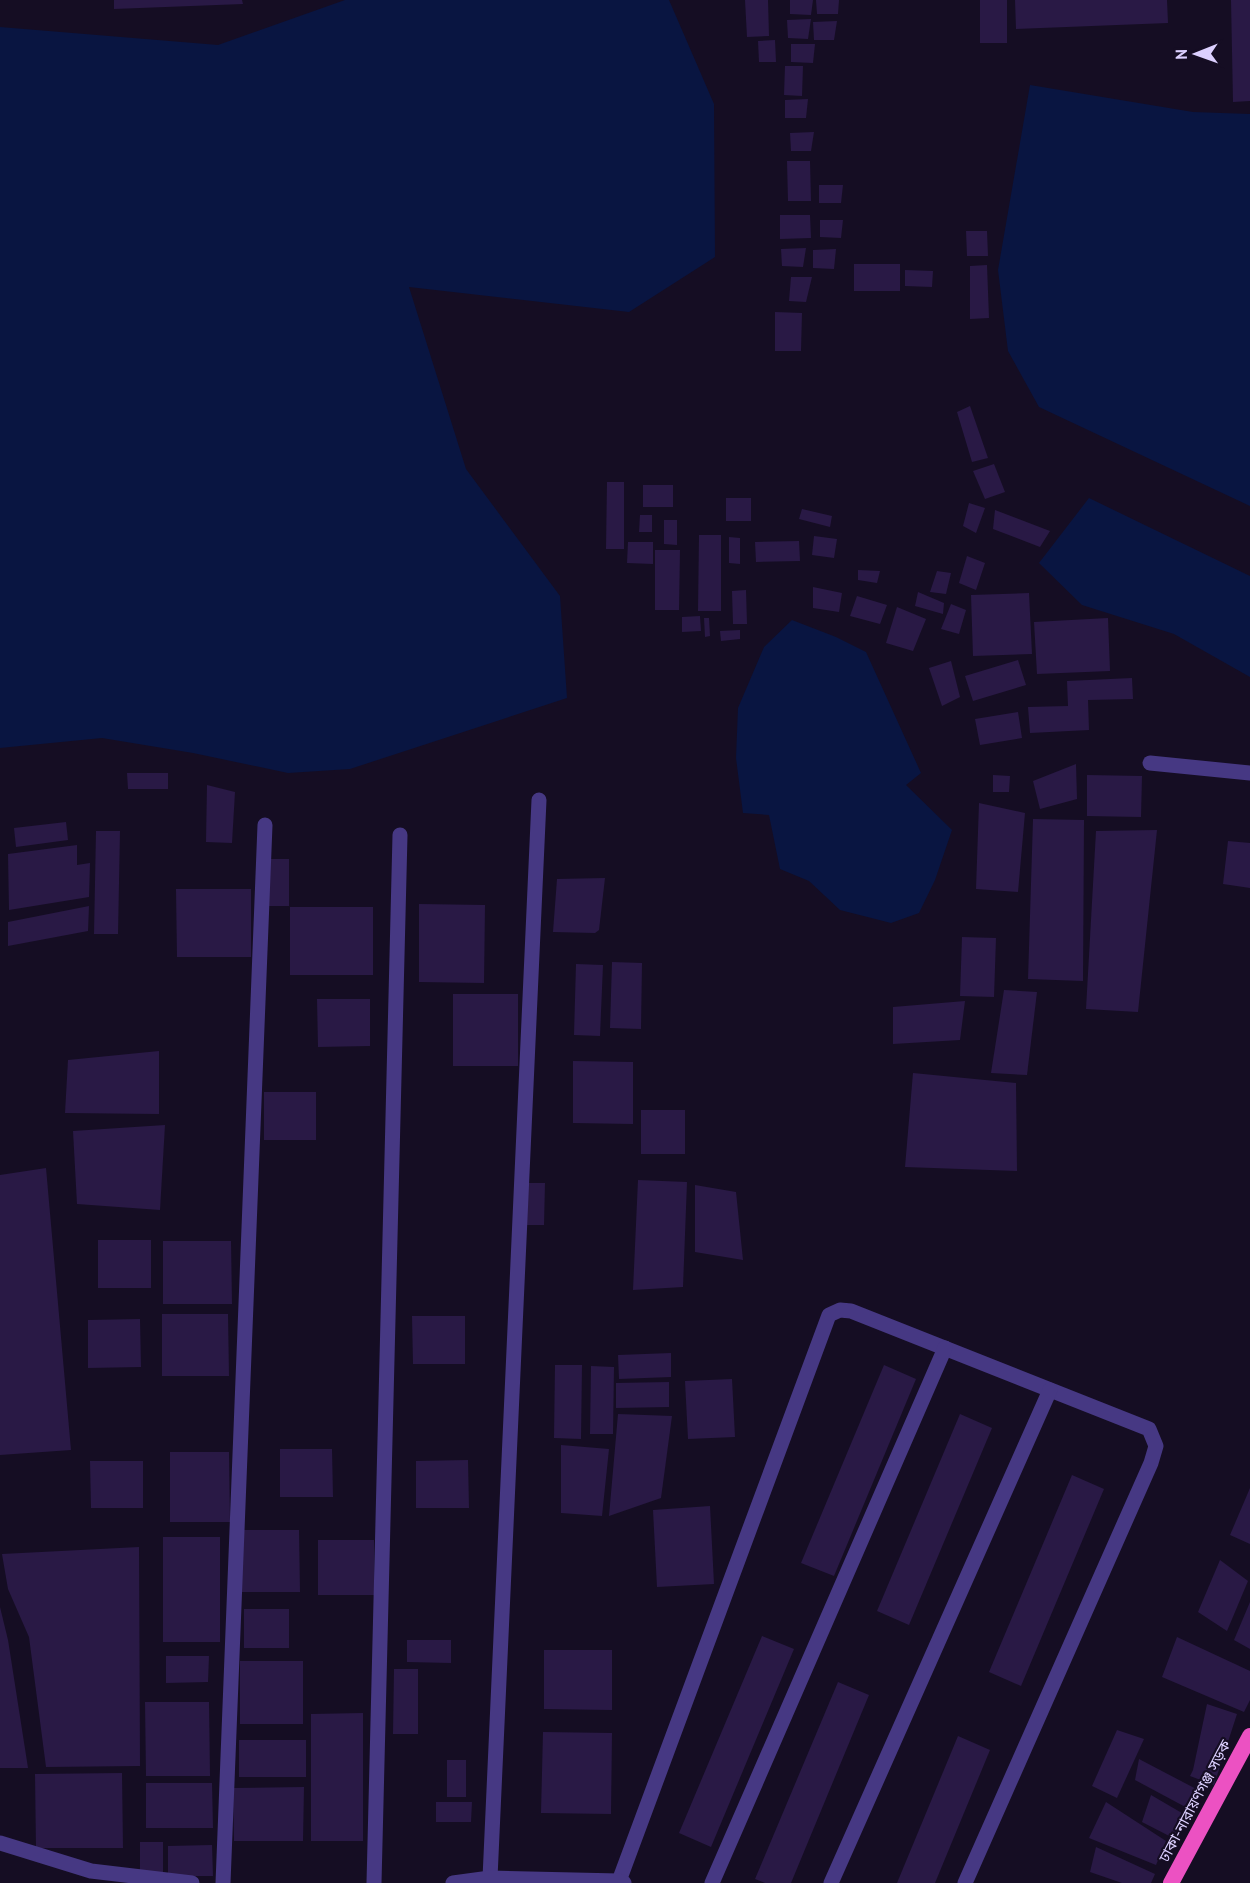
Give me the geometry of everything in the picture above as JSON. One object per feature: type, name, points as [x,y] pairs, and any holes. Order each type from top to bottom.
[{"type":"highway","name":"ঢাকা-নারায়ণগঞ্জ সড়ক","points":[[1171,1883],[1250,1736]]},
{"type":"street","points":[[1150,763],[1250,772]]},
{"type":"street","points":[[490,1878],[539,800]]},
{"type":"street","points":[[222,1883],[265,825]]},
{"type":"street","points":[[374,1883],[400,835]]},
{"type":"street","points":[[453,1883],[490,1878],[622,1882],[829,1315],[840,1310],[851,1311],[1149,1429],[1155,1446],[1151,1463],[965,1883]]},
{"type":"street","points":[[712,1883],[945,1348]]},
{"type":"street","points":[[831,1883],[1050,1390]]},
{"type":"street","points":[[0,1843],[91,1871],[192,1883]]},
{"type":"shaded area","points":[[345,0],[669,0],[714,104],[715,257],[629,312],[409,287],[466,469],[560,596],[567,698],[350,769],[288,773],[193,753],[102,738],[0,748],[0,27],[218,45]]},
{"type":"shaded area","points":[[1030,85],[1193,112],[1250,114],[1250,506],[1039,407],[1008,351],[998,270]]},
{"type":"shaded area","points":[[1089,498],[1250,576],[1250,677],[1174,634],[1082,605],[1039,563]]},
{"type":"shaded area","points":[[792,620],[836,637],[866,652],[921,773],[906,785],[952,830],[935,880],[919,913],[891,923],[840,910],[809,881],[780,869],[769,815],[743,813],[736,758],[738,708],[764,647]]},
{"type":"building","points":[[114,0],[242,0],[243,4],[114,9]]},
{"type":"building","points":[[745,0],[768,0],[769,36],[747,37]]},
{"type":"building","points":[[790,0],[813,0],[811,15],[790,14]]},
{"type":"building","points":[[816,0],[839,0],[838,14],[817,14]]},
{"type":"building","points":[[980,0],[1007,0],[1007,43],[980,43]]},
{"type":"building","points":[[1015,0],[1167,0],[1168,23],[1016,29]]},
{"type":"building","points":[[1231,0],[1250,0],[1250,101],[1233,102]]},
{"type":"building","points":[[811,19],[808,39],[788,38],[787,20]]},
{"type":"building","points":[[837,21],[834,40],[814,40],[813,22]]},
{"type":"building","points":[[775,40],[776,62],[759,62],[758,41]]},
{"type":"building","points":[[791,44],[815,44],[813,63],[791,62]]},
{"type":"building","points":[[785,66],[803,66],[802,96],[784,95]]},
{"type":"building","points":[[808,99],[806,118],[785,118],[785,100]]},
{"type":"building","points":[[814,132],[811,151],[791,151],[790,133]]},
{"type":"building","points":[[787,161],[810,161],[811,201],[788,201]]},
{"type":"building","points":[[819,185],[843,185],[841,203],[819,203]]},
{"type":"building","points":[[780,215],[810,215],[811,238],[780,239]]},
{"type":"building","points":[[820,220],[843,220],[841,238],[820,237]]},
{"type":"building","points":[[966,231],[987,231],[988,256],[967,256]]},
{"type":"building","points":[[806,248],[803,267],[782,266],[781,249]]},
{"type":"building","points":[[836,249],[834,269],[813,268],[813,250]]},
{"type":"building","points":[[854,264],[900,264],[900,291],[854,291]]},
{"type":"building","points":[[987,265],[989,318],[970,319],[970,266]]},
{"type":"building","points":[[905,270],[933,271],[932,287],[905,286]]},
{"type":"building","points":[[791,277],[812,277],[806,302],[789,301]]},
{"type":"building","points":[[775,312],[802,313],[801,351],[775,351]]},
{"type":"building","points":[[970,406],[988,458],[972,462],[957,412]]},
{"type":"building","points":[[994,464],[1005,492],[985,499],[973,471]]},
{"type":"building","points":[[607,482],[624,482],[624,549],[606,549]]},
{"type":"building","points":[[643,485],[673,485],[673,507],[643,507]]},
{"type":"building","points":[[726,498],[751,498],[751,521],[726,521]]},
{"type":"building","points":[[969,503],[985,508],[976,533],[963,526]]},
{"type":"building","points":[[802,509],[832,516],[830,527],[799,519]]},
{"type":"building","points":[[995,510],[1050,531],[1040,547],[993,529]]},
{"type":"building","points":[[640,515],[652,515],[652,532],[639,532]]},
{"type":"building","points":[[664,520],[677,520],[677,545],[664,544]]},
{"type":"building","points":[[699,535],[721,535],[721,611],[698,611]]},
{"type":"building","points":[[814,536],[837,539],[834,558],[812,555]]},
{"type":"building","points":[[729,537],[740,538],[740,564],[729,563]]},
{"type":"building","points":[[799,541],[800,561],[756,562],[755,542]]},
{"type":"building","points":[[628,542],[653,542],[653,564],[627,563]]},
{"type":"building","points":[[655,550],[680,550],[679,610],[655,610]]},
{"type":"building","points":[[967,556],[985,563],[976,590],[959,583]]},
{"type":"building","points":[[858,570],[880,571],[877,583],[858,580]]},
{"type":"building","points":[[937,571],[951,573],[946,594],[930,592]]},
{"type":"building","points":[[813,587],[842,593],[839,612],[813,608]]},
{"type":"building","points":[[746,590],[747,624],[733,624],[732,591]]},
{"type":"building","points":[[918,592],[944,603],[943,614],[915,606]]},
{"type":"building","points":[[1029,593],[1032,654],[973,656],[971,595]]},
{"type":"building","points":[[857,596],[887,605],[880,624],[850,616]]},
{"type":"building","points":[[951,604],[966,610],[959,634],[941,629]]},
{"type":"building","points":[[897,607],[926,619],[913,651],[886,643]]},
{"type":"building","points":[[700,616],[701,631],[682,632],[682,617]]},
{"type":"building","points":[[704,618],[709,618],[710,636],[705,637]]},
{"type":"building","points":[[1108,618],[1110,671],[1037,674],[1034,622]]},
{"type":"building","points":[[740,630],[740,639],[721,641],[720,631]]},
{"type":"building","points":[[1018,660],[1026,685],[973,701],[965,676]]},
{"type":"building","points":[[951,661],[960,697],[942,706],[929,668]]},
{"type":"building","points":[[1132,678],[1133,699],[1088,700],[1089,730],[1030,733],[1028,707],[1068,706],[1067,681]]},
{"type":"building","points":[[1018,712],[1022,738],[980,745],[975,719]]},
{"type":"building","points":[[1076,764],[1077,799],[1040,809],[1033,781]]},
{"type":"building","points":[[127,773],[168,773],[168,789],[128,789]]},
{"type":"building","points":[[993,775],[1010,776],[1009,792],[993,792]]},
{"type":"building","points":[[1087,775],[1142,776],[1141,817],[1087,816]]},
{"type":"building","points":[[207,785],[235,792],[232,843],[206,842]]},
{"type":"building","points":[[979,803],[1025,813],[1018,892],[976,889]]},
{"type":"building","points":[[1033,819],[1084,820],[1083,981],[1028,979]]},
{"type":"building","points":[[66,822],[68,840],[16,847],[14,828]]},
{"type":"building","points":[[1157,830],[1138,1012],[1086,1009],[1096,831]]},
{"type":"building","points":[[96,831],[120,831],[118,934],[94,934]]},
{"type":"building","points":[[1228,841],[1250,843],[1250,888],[1223,884]]},
{"type":"building","points":[[77,845],[77,865],[90,863],[89,897],[9,910],[8,854]]},
{"type":"building","points":[[268,859],[289,859],[289,906],[268,906]]},
{"type":"building","points":[[605,878],[599,930],[595,933],[553,932],[557,879]]},
{"type":"building","points":[[176,889],[251,889],[251,957],[177,957]]},
{"type":"building","points":[[419,904],[485,905],[484,983],[419,982]]},
{"type":"building","points":[[89,906],[88,931],[8,946],[8,922]]},
{"type":"building","points":[[290,907],[373,907],[373,975],[290,975]]},
{"type":"building","points":[[962,937],[996,938],[994,997],[960,996]]},
{"type":"building","points":[[612,962],[642,963],[641,1029],[610,1028]]},
{"type":"building","points":[[576,964],[603,965],[600,1036],[574,1035]]},
{"type":"building","points":[[1004,990],[1037,992],[1027,1075],[991,1073]]},
{"type":"building","points":[[453,994],[518,994],[518,1066],[453,1066]]},
{"type":"building","points":[[317,999],[370,999],[370,1046],[318,1047]]},
{"type":"building","points":[[965,1001],[960,1040],[893,1044],[893,1007]]},
{"type":"building","points":[[159,1051],[159,1114],[65,1113],[68,1060]]},
{"type":"building","points":[[573,1061],[633,1062],[633,1124],[573,1123]]},
{"type":"building","points":[[913,1073],[1016,1083],[1017,1171],[905,1167]]},
{"type":"building","points":[[264,1092],[316,1092],[316,1140],[264,1140]]},
{"type":"building","points":[[641,1110],[685,1110],[685,1154],[641,1154]]},
{"type":"building","points":[[165,1125],[160,1210],[77,1204],[73,1131]]},
{"type":"building","points":[[46,1168],[71,1450],[0,1455],[0,1175]]},
{"type":"building","points":[[638,1180],[687,1182],[683,1287],[633,1290]]},
{"type":"building","points":[[526,1183],[545,1183],[544,1225],[527,1225]]},
{"type":"building","points":[[695,1185],[736,1192],[743,1260],[695,1252]]},
{"type":"building","points":[[98,1240],[151,1240],[151,1288],[98,1288]]},
{"type":"building","points":[[163,1241],[231,1241],[232,1304],[163,1304]]},
{"type":"building","points":[[162,1314],[228,1314],[229,1376],[162,1376]]},
{"type":"building","points":[[412,1316],[465,1316],[465,1364],[413,1364]]},
{"type":"building","points":[[140,1319],[141,1367],[88,1368],[88,1320]]},
{"type":"building","points":[[671,1353],[671,1377],[619,1379],[618,1355]]},
{"type":"building","points":[[555,1365],[582,1365],[581,1439],[554,1438]]},
{"type":"building","points":[[884,1365],[916,1379],[834,1576],[801,1563]]},
{"type":"building","points":[[591,1366],[614,1367],[613,1434],[590,1434]]},
{"type":"building","points":[[732,1379],[735,1437],[688,1439],[685,1381]]},
{"type":"building","points":[[669,1382],[669,1407],[616,1408],[616,1383]]},
{"type":"building","points":[[618,1414],[672,1416],[661,1498],[609,1516]]},
{"type":"building","points":[[960,1414],[992,1428],[909,1625],[877,1611]]},
{"type":"building","points":[[561,1445],[609,1449],[602,1516],[561,1513]]},
{"type":"building","points":[[280,1449],[332,1449],[333,1497],[280,1497]]},
{"type":"building","points":[[170,1452],[229,1452],[230,1522],[170,1522]]},
{"type":"building","points":[[468,1460],[469,1508],[416,1508],[416,1461]]},
{"type":"building","points":[[90,1461],[143,1461],[143,1508],[91,1508]]},
{"type":"building","points":[[1072,1475],[1104,1489],[1021,1686],[989,1672]]},
{"type":"building","points":[[1250,1488],[1250,1544],[1230,1535]]},
{"type":"building","points":[[710,1506],[714,1584],[657,1587],[653,1510]]},
{"type":"building","points":[[241,1530],[299,1530],[300,1592],[241,1592]]},
{"type":"building","points":[[163,1537],[220,1537],[220,1642],[163,1642]]},
{"type":"building","points":[[318,1540],[374,1540],[374,1595],[318,1595]]},
{"type":"building","points":[[139,1547],[140,1766],[46,1767],[29,1637],[8,1589],[2,1554]]},
{"type":"building","points":[[1220,1560],[1248,1581],[1227,1631],[1198,1612]]},
{"type":"building","points":[[1250,1602],[1250,1649],[1234,1640]]},
{"type":"building","points":[[0,1607],[8,1640],[28,1768],[0,1768]]},
{"type":"building","points":[[244,1609],[289,1609],[289,1648],[244,1648]]},
{"type":"building","points":[[762,1636],[794,1649],[711,1847],[679,1833]]},
{"type":"building","points":[[1177,1637],[1250,1671],[1250,1700],[1244,1712],[1162,1677]]},
{"type":"building","points":[[407,1640],[451,1640],[451,1663],[407,1662]]},
{"type":"building","points":[[544,1650],[612,1650],[612,1710],[544,1709]]},
{"type":"building","points":[[166,1656],[209,1656],[208,1682],[166,1683]]},
{"type":"building","points":[[240,1661],[303,1661],[303,1724],[240,1724]]},
{"type":"building","points":[[394,1669],[418,1669],[418,1734],[393,1734]]},
{"type":"building","points":[[838,1682],[869,1695],[791,1883],[765,1883],[755,1879]]},
{"type":"building","points":[[145,1702],[209,1702],[210,1776],[146,1776]]},
{"type":"building","points":[[1207,1704],[1237,1714],[1214,1785],[1190,1776]]},
{"type":"building","points":[[363,1713],[363,1841],[311,1841],[311,1714]]},
{"type":"building","points":[[1117,1730],[1144,1739],[1117,1798],[1092,1786]]},
{"type":"building","points":[[543,1732],[612,1733],[611,1814],[541,1813]]},
{"type":"building","points":[[958,1736],[990,1750],[935,1883],[897,1883]]},
{"type":"building","points":[[239,1740],[306,1740],[306,1777],[239,1777]]},
{"type":"building","points":[[1139,1759],[1202,1792],[1191,1810],[1135,1780]]},
{"type":"building","points":[[447,1760],[466,1760],[466,1797],[447,1797]]},
{"type":"building","points":[[122,1773],[123,1848],[36,1848],[35,1774]]},
{"type":"building","points":[[146,1783],[212,1783],[213,1828],[146,1828]]},
{"type":"building","points":[[304,1787],[303,1841],[234,1841],[233,1788]]},
{"type":"building","points":[[1151,1795],[1187,1816],[1177,1840],[1142,1822]]},
{"type":"building","points":[[436,1802],[472,1802],[471,1822],[436,1822]]},
{"type":"building","points":[[1106,1802],[1166,1841],[1156,1865],[1089,1838]]},
{"type":"building","points":[[140,1842],[163,1842],[163,1874],[140,1874]]},
{"type":"building","points":[[212,1845],[213,1876],[168,1876],[168,1846]]},
{"type":"building","points":[[1096,1847],[1155,1874],[1151,1883],[1122,1883],[1090,1872]]}]
